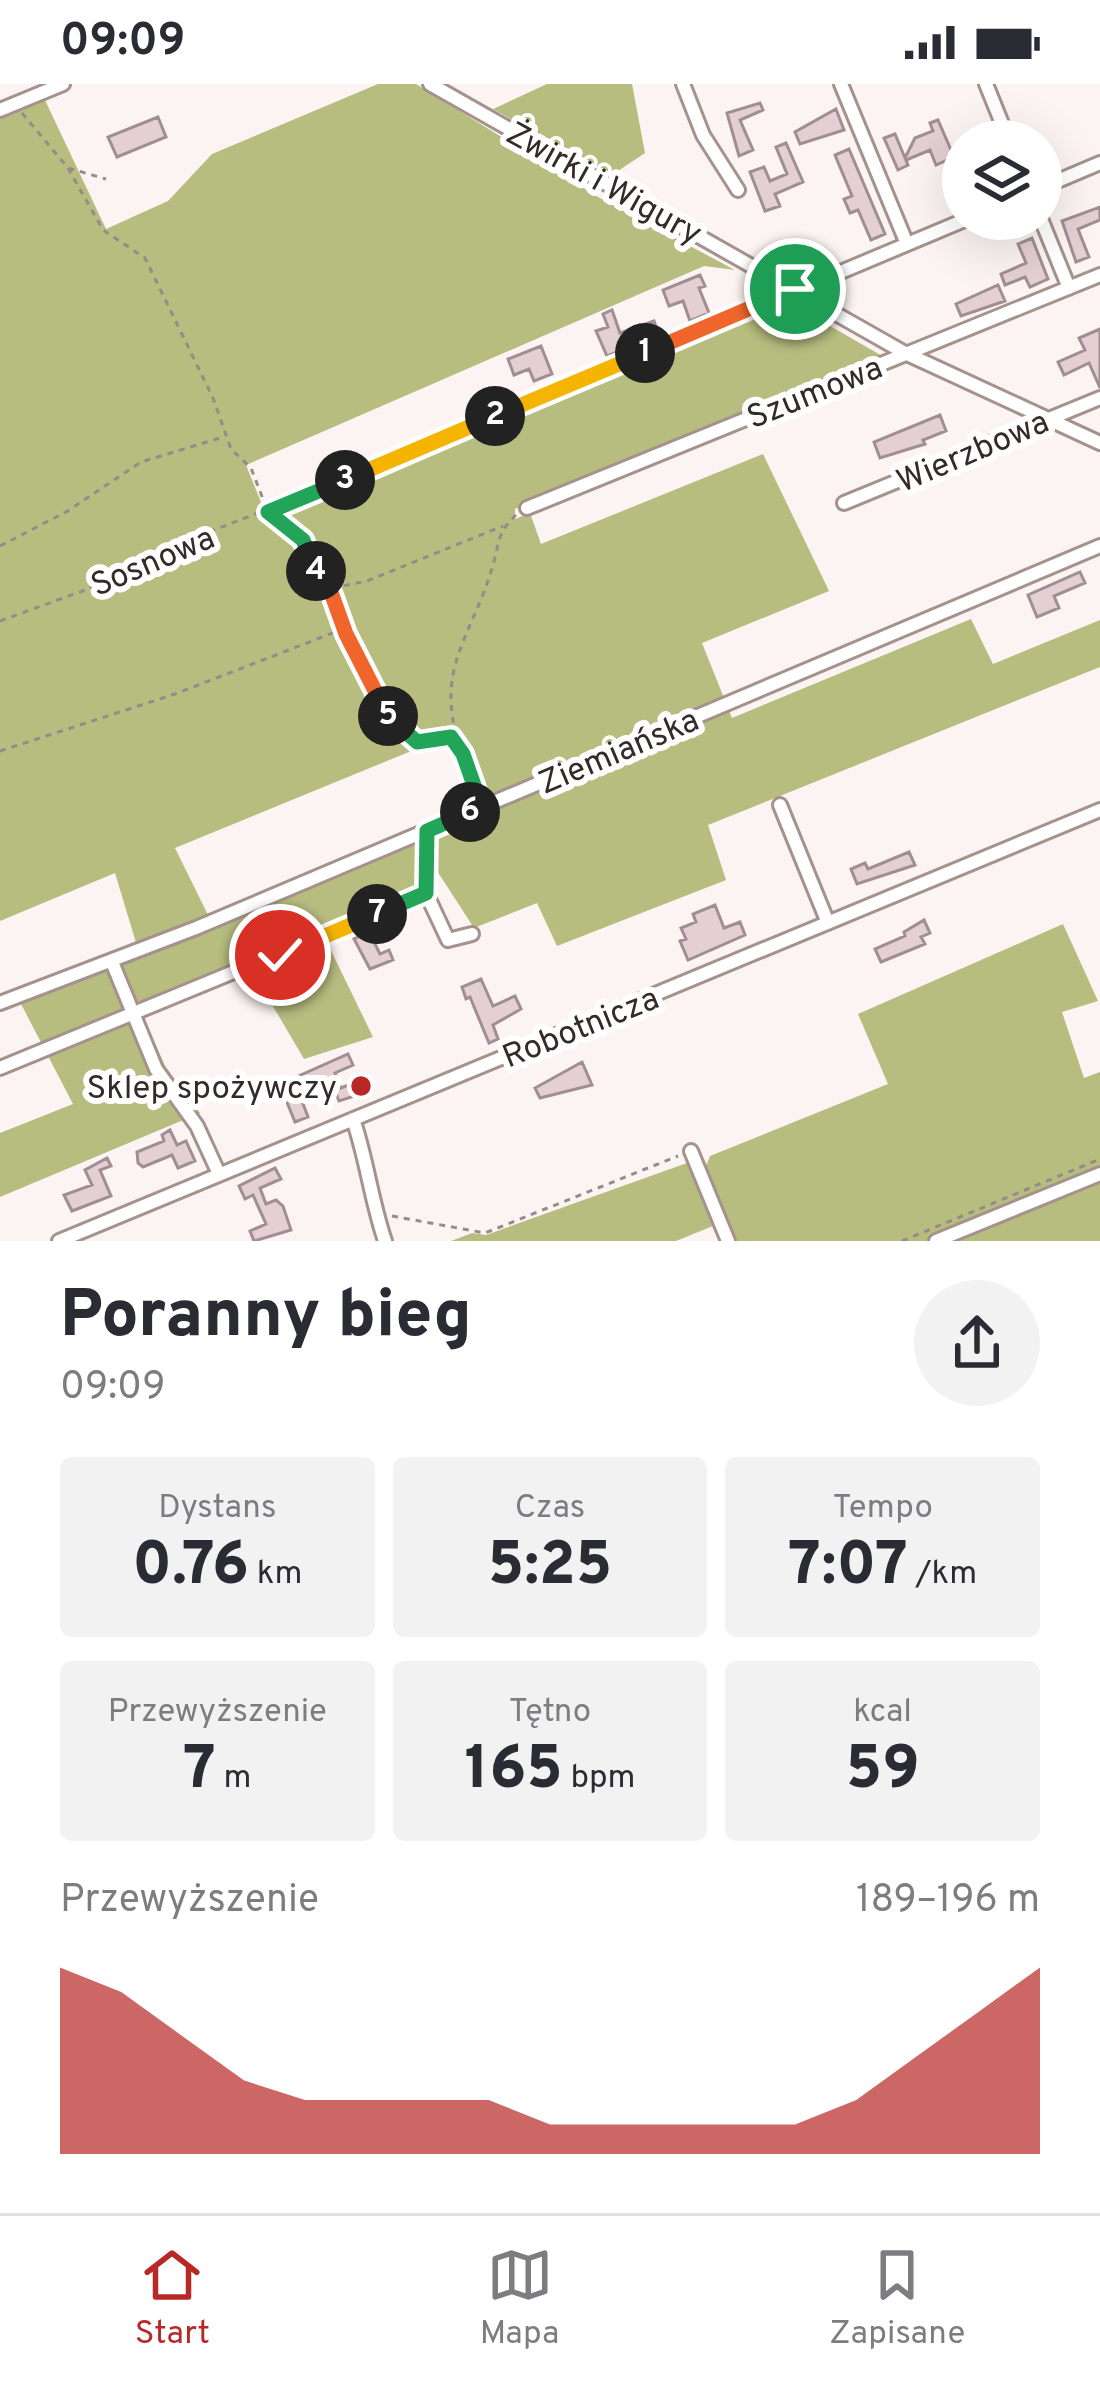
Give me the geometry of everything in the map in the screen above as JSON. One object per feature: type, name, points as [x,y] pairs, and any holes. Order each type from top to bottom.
[{"type":"street","points":[[0,110],[63,84]]},
{"type":"street","name":"Żwirki i Wigury","points":[[430,84],[905,353],[1100,443]]},
{"type":"street","points":[[683,84],[703,135],[738,190]]},
{"type":"street","points":[[841,84],[907,244]]},
{"type":"street","points":[[986,84],[1001,120]]},
{"type":"street","points":[[1062,179],[1100,164]]},
{"type":"street","points":[[376,466],[942,229]]},
{"type":"street","points":[[1050,240],[1069,288]]},
{"type":"street","name":"Szumowa","points":[[527,508],[1100,275]]},
{"type":"street","name":"Wierzbowa","points":[[844,503],[1100,398]]},
{"type":"street","name":"Ziemiańska","points":[[0,1003],[112,962],[1100,546]]},
{"type":"street","points":[[780,805],[828,923]]},
{"type":"street","name":"Robotnicza","points":[[59,1241],[1100,810]]},
{"type":"street","points":[[427,831],[426,893],[448,940],[472,934]]},
{"type":"street","points":[[0,1068],[426,893]]},
{"type":"street","points":[[112,962],[156,1069],[197,1126],[219,1174]]},
{"type":"street","points":[[353,1119],[385,1241]]},
{"type":"street","points":[[691,1151],[728,1241]]},
{"type":"street","points":[[935,1241],[1100,1174]]},
{"type":"path","points":[[17,103],[68,168],[103,230],[145,258],[212,398],[231,449],[251,468],[268,512],[303,540],[389,718],[417,742],[451,737],[463,754]]},
{"type":"path","points":[[68,168],[106,179]]},
{"type":"path","points":[[0,546],[66,512],[141,462],[225,436]]},
{"type":"path","name":"Sosnowa","points":[[0,621],[88,589],[170,547],[376,466]]},
{"type":"path","points":[[328,589],[367,581],[504,526],[527,508]]},
{"type":"path","points":[[482,808],[452,728],[449,692],[454,658],[504,526]]},
{"type":"path","points":[[0,752],[175,694],[344,628]]},
{"type":"path","points":[[374,1210],[485,1232],[691,1151]]},
{"type":"path","points":[[902,1241],[1100,1159]]},
{"type":"green space","points":[[378,84],[416,84],[598,197],[735,270],[704,266],[246,465],[269,522],[381,478],[785,300],[884,357],[515,509],[515,519],[530,513],[541,544],[763,454],[829,591],[702,643],[732,718],[971,619],[993,664],[1100,620],[1100,667],[708,825],[726,880],[557,946],[537,903],[474,928],[430,860],[433,841],[484,811],[460,731],[175,848],[212,923],[421,840],[418,886],[321,930],[373,1037],[304,1059],[247,962],[139,1007],[165,1066],[200,1113],[0,1197],[0,1133],[73,1104],[20,1002],[101,968],[137,946],[115,873],[0,921],[0,116],[44,98],[106,229],[168,201],[212,154]]},
{"type":"green space","points":[[547,84],[632,84],[645,153],[612,175],[493,109]]},
{"type":"green space","points":[[1063,924],[1098,1001],[1062,1012],[1084,1078],[1100,1072],[1100,1241],[736,1241],[706,1166],[710,1156],[888,1084],[858,1014]]},
{"type":"green space","points":[[687,1163],[713,1226],[676,1241],[451,1241],[472,1233],[486,1235]]},
{"type":"building","points":[[760,103],[763,110],[740,120],[753,150],[739,156],[727,113]]},
{"type":"building","points":[[836,109],[844,130],[800,144],[795,132]]},
{"type":"building","points":[[158,117],[166,137],[117,157],[108,137]]},
{"type":"building","points":[[938,120],[942,129],[942,162],[936,165],[930,150],[906,160],[908,165],[898,170],[884,138],[895,134],[905,158],[915,138],[933,131],[930,123]]},
{"type":"building","points":[[786,143],[803,182],[775,194],[780,206],[765,211],[750,172],[764,167],[770,181],[787,174],[776,147]]},
{"type":"building","points":[[849,149],[885,234],[871,240],[858,210],[850,213],[844,199],[852,196],[835,155]]},
{"type":"building","points":[[1100,207],[1100,220],[1078,229],[1089,257],[1076,262],[1062,221]]},
{"type":"building","points":[[1033,240],[1048,279],[1030,287],[1025,277],[1005,285],[1001,274],[1026,263],[1018,244]]},
{"type":"building","points":[[700,275],[705,286],[699,288],[709,313],[690,321],[683,301],[669,306],[663,290]]},
{"type":"building","points":[[998,285],[1005,301],[961,316],[956,304]]},
{"type":"building","points":[[612,310],[620,333],[654,321],[659,336],[607,356],[596,331],[608,327],[603,314]]},
{"type":"building","points":[[1100,329],[1100,388],[1089,363],[1064,375],[1058,362],[1085,350],[1079,338]]},
{"type":"building","points":[[541,346],[552,374],[534,381],[529,369],[514,375],[508,359]]},
{"type":"building","points":[[940,415],[946,431],[923,440],[925,444],[880,458],[874,442]]},
{"type":"building","points":[[1080,572],[1085,583],[1054,596],[1059,608],[1037,617],[1028,595]]},
{"type":"building","points":[[909,852],[915,865],[857,884],[851,869],[865,863],[868,869]]},
{"type":"building","points":[[715,905],[724,928],[740,922],[745,935],[688,960],[680,941],[686,939],[681,928],[696,922],[693,914]]},
{"type":"building","points":[[924,920],[930,933],[921,937],[925,944],[881,962],[875,949],[905,936],[904,932]]},
{"type":"building","points":[[369,932],[380,954],[389,950],[393,960],[370,969],[354,939]]},
{"type":"building","points":[[481,979],[493,1006],[515,996],[521,1009],[493,1025],[498,1039],[489,1043],[462,987]]},
{"type":"building","points":[[348,1054],[353,1065],[335,1073],[341,1088],[365,1078],[370,1091],[339,1101],[335,1091],[302,1101],[308,1117],[295,1122],[284,1095],[278,1097],[274,1087]]},
{"type":"building","points":[[582,1062],[592,1085],[540,1098],[535,1088]]},
{"type":"building","points":[[170,1130],[177,1145],[186,1141],[195,1161],[178,1168],[172,1155],[143,1167],[138,1163],[137,1152],[164,1141],[162,1135]]},
{"type":"building","points":[[107,1158],[111,1166],[100,1170],[111,1196],[72,1211],[64,1195],[92,1185],[85,1170]]},
{"type":"building","points":[[275,1168],[281,1179],[260,1188],[266,1204],[276,1200],[283,1206],[291,1230],[254,1241],[250,1231],[266,1224],[253,1195],[245,1199],[239,1186]]},
{"type":"place","name":"Sklep spożywczy","points":[[361,1086]]},
{"type":"route","points":[[280,955],[426,893],[427,831],[482,808],[463,754],[451,737],[417,742],[389,718],[303,540],[268,512],[795,289]]}]
